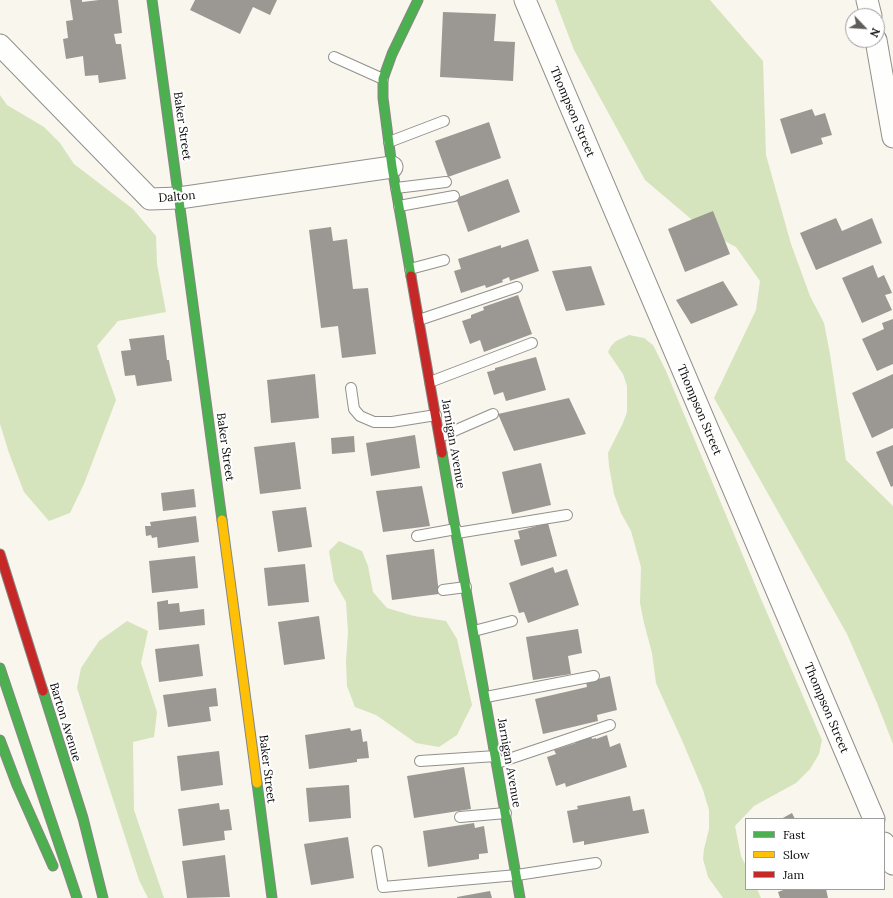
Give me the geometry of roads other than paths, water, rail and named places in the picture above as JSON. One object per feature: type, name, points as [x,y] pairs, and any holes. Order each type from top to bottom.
[{"type":"street","name":"Baker Street","points":[[152,0],[272,898]]},
{"type":"street","name":"Jarnigan Avenue","points":[[418,0],[392,54],[383,79],[383,98],[392,167],[457,531],[520,898]]},
{"type":"street","name":"Thompson Street","points":[[525,0],[874,818]]},
{"type":"street","name":"Dalton","points":[[0,45],[150,199],[179,198],[392,167]]},
{"type":"street","points":[[877,48],[893,137]]},
{"type":"street","name":"Barton Avenue","points":[[0,554],[83,818],[104,898]]},
{"type":"street","points":[[0,668],[77,898]]},
{"type":"street","points":[[0,740],[17,785],[58,878]]},
{"type":"street","points":[[885,845],[893,864]]},
{"type":"lane","points":[[334,57],[383,79]]},
{"type":"lane","points":[[389,142],[444,121]]},
{"type":"lane","points":[[396,188],[446,182]]},
{"type":"lane","points":[[399,206],[454,196]]},
{"type":"lane","points":[[410,268],[444,260]]},
{"type":"lane","points":[[419,320],[517,287]]},
{"type":"lane","points":[[430,382],[532,343]]},
{"type":"lane","points":[[351,388],[354,409],[360,416],[374,422],[392,422],[436,415]]},
{"type":"lane","points":[[440,437],[493,414]]},
{"type":"lane","points":[[417,536],[567,515]]},
{"type":"lane","points":[[444,590],[466,587]]},
{"type":"lane","points":[[474,631],[512,621]]},
{"type":"lane","points":[[486,697],[594,676]]},
{"type":"lane","points":[[420,761],[497,760],[610,725]]},
{"type":"lane","points":[[460,817],[506,813]]},
{"type":"lane","points":[[377,851],[383,887],[516,875],[596,863]]}]
